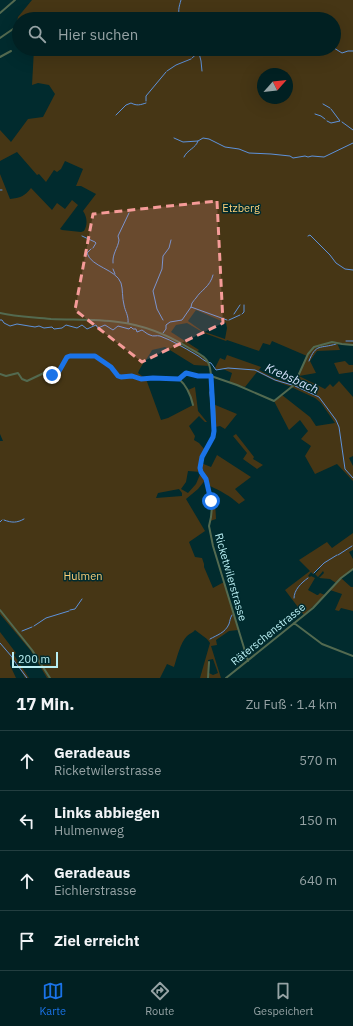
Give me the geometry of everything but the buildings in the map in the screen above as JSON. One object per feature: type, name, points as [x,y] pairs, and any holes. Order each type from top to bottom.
[{"type":"street","points":[[0,13],[15,0]]},
{"type":"street","points":[[0,38],[12,30]]},
{"type":"street","points":[[0,57],[11,51]]},
{"type":"street","name":"Ricketwilerstrasse","points":[[0,313],[28,317],[67,320],[96,320],[128,324],[166,335],[200,355],[208,362],[211,376],[214,431],[213,437],[202,457],[201,472],[206,479],[212,507],[208,526],[248,660]]},
{"type":"street","points":[[179,379],[186,373],[198,376],[211,376],[245,387],[274,401],[293,386],[311,350],[316,346],[328,342],[353,345]]},
{"type":"street","points":[[0,374],[6,376],[18,372],[22,379],[27,381],[46,372],[54,375],[58,373],[67,357],[90,355],[98,357],[111,367],[118,376],[121,377],[132,376],[141,379],[179,379],[188,390],[193,405]]},
{"type":"street","name":"Räterschenstrasse","points":[[226,678],[320,601],[341,578],[353,569]]},
{"type":"street","points":[[0,610],[32,650],[50,678]]},
{"type":"street","points":[[294,623],[322,644],[353,656]]},
{"type":"street","points":[[208,678],[210,668],[209,662]]},
{"type":"highlighted area","points":[[217,201],[223,323],[142,362],[75,310],[93,214]]},
{"type":"green space","points":[[32,0],[353,0],[353,345],[337,343],[340,350],[317,351],[310,361],[316,373],[299,376],[325,389],[330,384],[333,387],[339,381],[353,397],[353,456],[349,458],[353,466],[353,481],[337,464],[315,474],[305,456],[311,446],[301,439],[308,431],[300,420],[289,430],[274,401],[282,395],[310,417],[316,426],[335,423],[321,403],[315,398],[257,372],[245,387],[229,383],[232,373],[223,369],[216,370],[215,368],[220,358],[225,360],[227,355],[261,367],[259,370],[274,378],[294,385],[307,356],[272,341],[270,345],[263,343],[259,351],[204,333],[187,323],[176,325],[171,332],[199,350],[197,352],[206,359],[209,366],[194,365],[165,347],[152,350],[138,373],[146,379],[161,420],[193,405],[188,390],[195,387],[198,411],[207,422],[199,416],[189,426],[195,436],[194,440],[205,450],[201,463],[211,467],[217,455],[251,477],[235,489],[245,500],[239,504],[210,486],[212,497],[215,501],[216,519],[210,521],[212,512],[206,479],[198,489],[186,499],[205,531],[189,542],[195,557],[202,558],[204,567],[213,588],[224,582],[238,630],[229,631],[216,640],[217,645],[211,646],[221,678],[200,678],[210,643],[195,630],[187,636],[182,643],[174,667],[167,664],[160,678],[47,678],[31,651],[0,614],[0,441],[3,441],[0,434],[0,174],[10,199],[22,196],[31,188],[52,210],[57,203],[65,209],[72,200],[78,205],[60,229],[62,230],[84,231],[86,221],[83,211],[96,194],[81,186],[76,186],[83,169],[65,161],[61,169],[57,172],[54,170],[46,182],[39,174],[37,175],[17,152],[0,161],[0,130],[11,142],[28,119],[43,117],[55,94],[49,85],[38,83],[32,85],[34,56],[341,56],[341,12],[22,12]],"holes":[[[196,310],[226,323],[227,328],[225,339],[202,331],[188,321]],[[188,471],[201,472],[196,484],[188,493],[181,489],[186,482]],[[179,489],[182,496],[156,498],[158,493]],[[213,659],[218,673],[213,675],[209,673],[208,660]]]},
{"type":"green space","points":[[345,361],[349,365],[353,365],[353,372],[339,374],[334,363]]},
{"type":"green space","points":[[209,390],[212,390],[213,404],[237,414],[225,429],[220,426],[215,427],[214,423],[212,422]]},
{"type":"green space","points":[[236,434],[254,457],[253,459],[263,465],[257,469],[243,459],[247,453],[233,436]]},
{"type":"green space","points":[[353,533],[353,550],[349,552],[353,559],[353,569],[341,578],[353,587],[353,611],[341,608],[339,611],[335,610],[342,594],[330,590],[336,583],[330,579],[319,578],[324,573],[323,571],[318,577],[315,574],[320,569],[319,568],[313,574],[311,572],[308,576],[315,578],[308,590],[317,595],[320,593],[325,595],[304,615],[285,590],[310,571],[299,560],[327,542],[332,548]]},
{"type":"green space","points":[[0,632],[16,653],[14,655],[29,678],[25,678],[17,665],[10,659],[10,665],[16,678],[0,678]]},
{"type":"waterway","points":[[179,12],[181,0]]},
{"type":"waterway","points":[[341,52],[353,51]]},
{"type":"waterway","points":[[200,56],[202,71]]},
{"type":"waterway","points":[[167,71],[176,65],[191,59]]},
{"type":"waterway","points":[[146,101],[146,96],[166,72]]},
{"type":"waterway","points":[[116,115],[126,105],[131,103],[135,105],[146,103]]},
{"type":"waterway","points":[[323,104],[330,108]]},
{"type":"waterway","points":[[327,121],[331,123],[340,121],[331,109]]},
{"type":"waterway","points":[[315,114],[325,119]]},
{"type":"waterway","points":[[342,122],[353,130]]},
{"type":"waterway","points":[[174,138],[183,142],[198,141],[203,138],[209,139],[225,147],[239,149],[249,153],[290,156],[293,158],[305,156],[324,157],[353,143]]},
{"type":"waterway","points":[[184,157],[198,141]]},
{"type":"waterway","points":[[113,263],[113,257],[118,246],[118,236],[129,213]]},
{"type":"waterway","points":[[308,236],[310,235],[336,263],[345,269],[353,270]]},
{"type":"waterway","points":[[82,236],[96,243],[93,248]]},
{"type":"waterway","points":[[163,320],[157,309],[153,291],[162,269],[163,256],[169,248],[171,240]]},
{"type":"waterway","points":[[91,249],[87,253],[89,258],[93,262],[114,274],[121,283],[123,302],[128,323]]},
{"type":"waterway","points":[[113,269],[115,274]]},
{"type":"waterway","points":[[191,307],[194,300],[210,283],[213,275]]},
{"type":"waterway","points":[[234,314],[240,305]]},
{"type":"waterway","points":[[242,314],[244,312],[244,305]]},
{"type":"waterway","points":[[163,333],[166,329],[166,325],[170,322],[182,320],[191,307],[227,320]]},
{"type":"waterway","points":[[229,320],[240,315]]},
{"type":"waterway","name":"Krebsbach","points":[[0,320],[10,326],[17,324],[35,327],[39,326],[44,328],[52,327],[54,329],[62,328],[66,325],[77,328],[82,325],[87,329],[96,325],[98,328],[105,325],[113,330],[118,326],[129,329],[131,327],[136,329],[137,332],[142,330],[151,336],[160,336],[174,342],[197,355],[204,361],[211,363],[216,370],[228,368],[255,370],[275,380],[292,385]]},
{"type":"waterway","points":[[346,341],[353,341]]},
{"type":"waterway","points":[[309,361],[316,349],[336,344]]},
{"type":"waterway","name":"Krebsbach","points":[[295,386],[319,397],[336,420],[339,427],[345,469],[353,478]]},
{"type":"waterway","points":[[210,392],[213,427]]},
{"type":"waterway","points":[[4,520],[14,522],[24,519]]},
{"type":"waterway","points":[[338,555],[352,546]]},
{"type":"waterway","points":[[314,573],[324,563],[337,555]]},
{"type":"waterway","points":[[294,598],[298,587],[308,578]]},
{"type":"waterway","points":[[70,610],[75,609],[82,599]]},
{"type":"waterway","points":[[34,626],[46,618],[69,611]]},
{"type":"waterway","points":[[210,639],[225,630],[232,615]]},
{"type":"waterway","points":[[22,631],[32,627]]},
{"type":"waterway","points":[[0,643],[12,657]]},
{"type":"waterway","points":[[12,658],[27,678]]},
{"type":"route","points":[[52,375],[58,373],[67,357],[90,355],[98,357],[111,367],[115,374],[123,378],[132,376],[141,379],[179,379],[185,373],[198,376],[211,376],[215,427],[213,437],[202,457],[200,468],[206,479],[211,501]]},
{"type":"park label","name":"Etzberg","points":[[241,208]]},
{"type":"park label","name":"Hulmen","points":[[83,576]]}]
